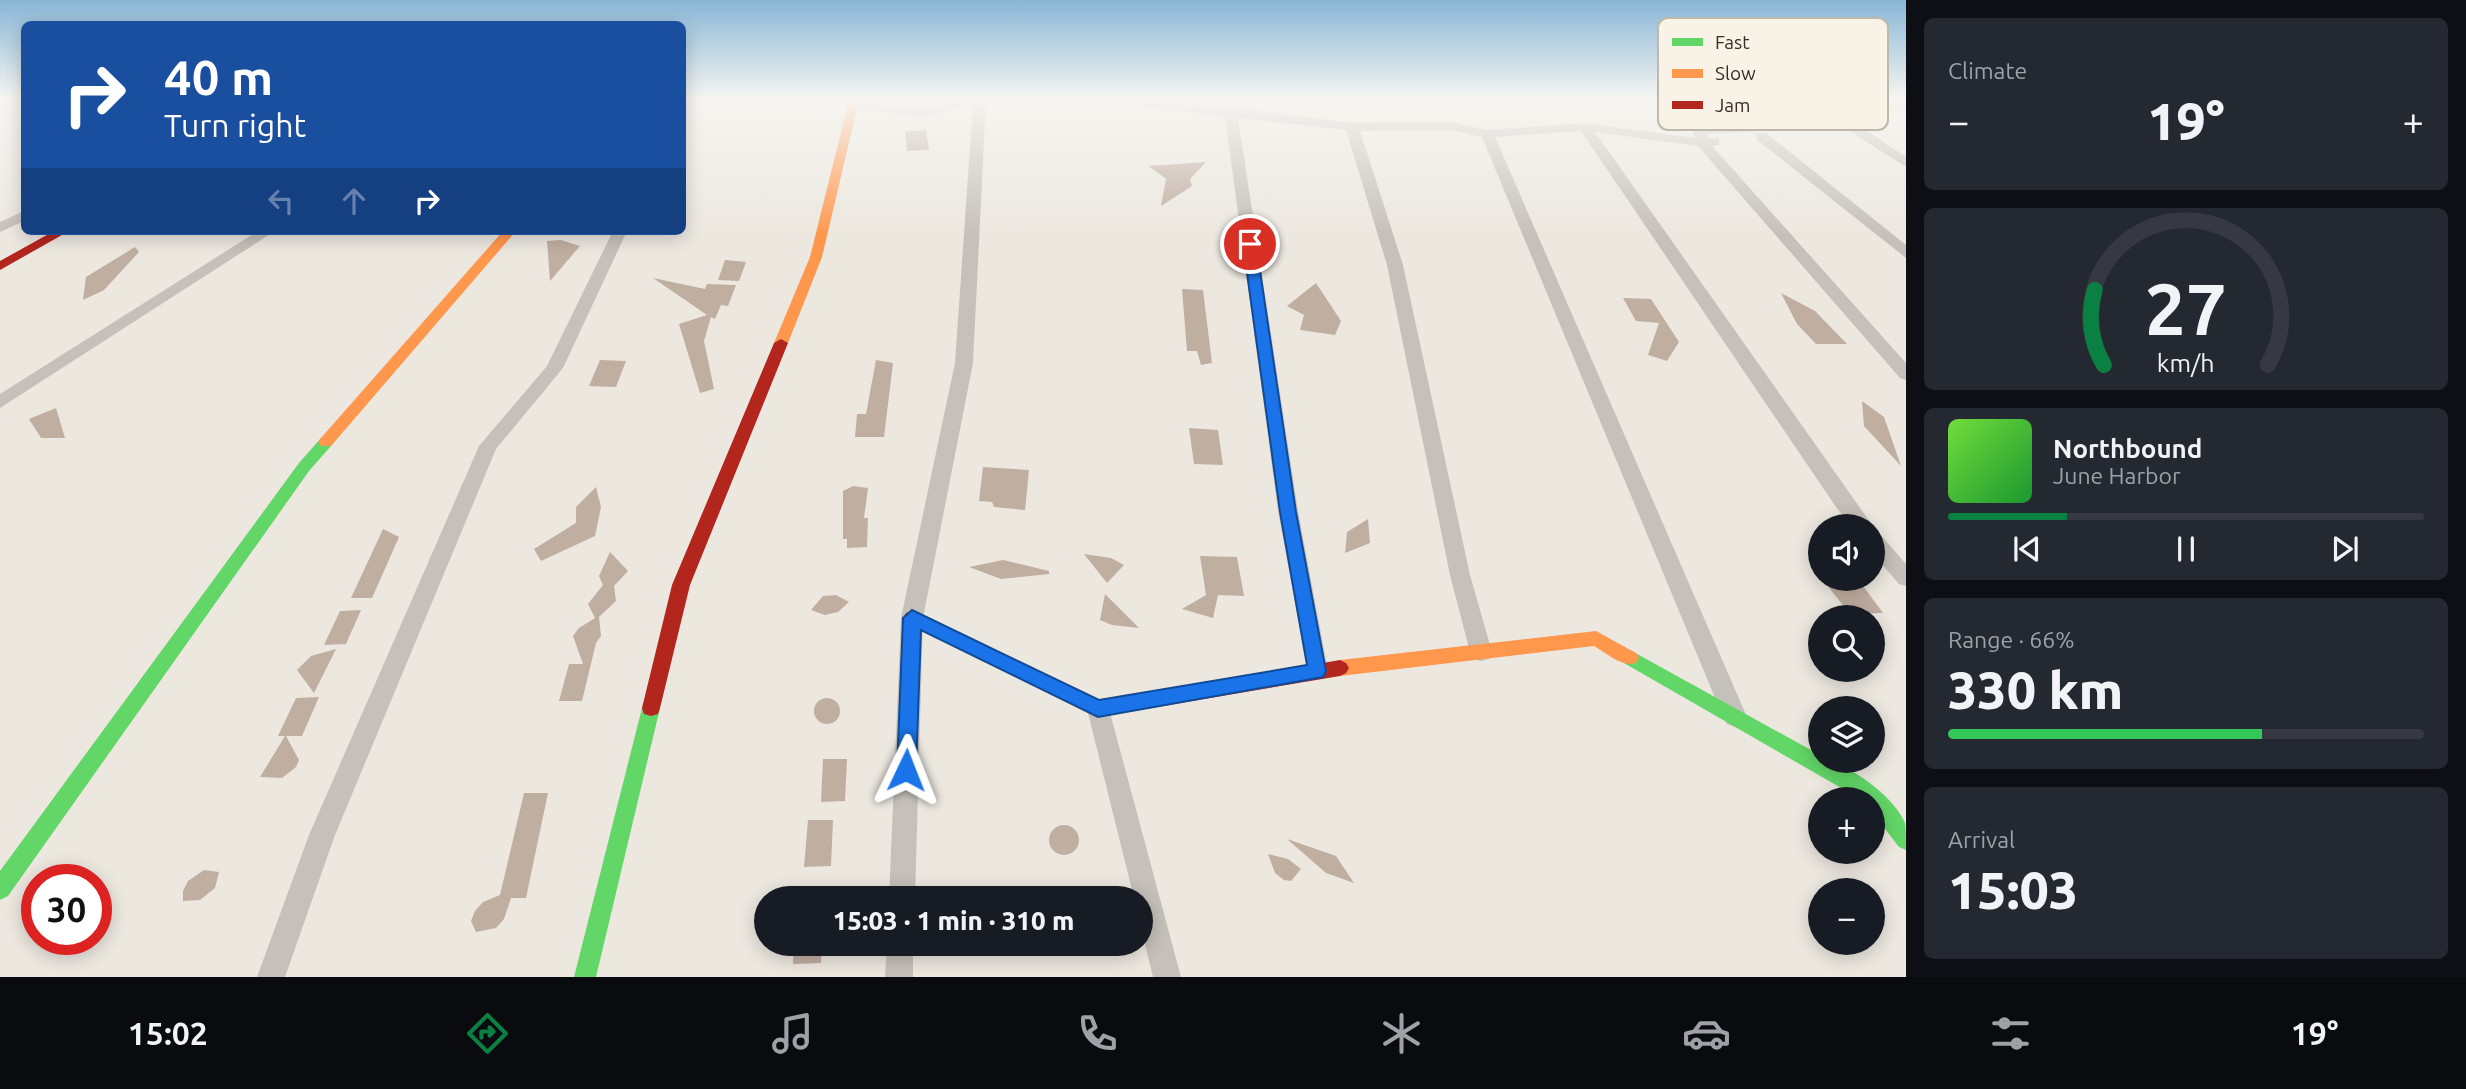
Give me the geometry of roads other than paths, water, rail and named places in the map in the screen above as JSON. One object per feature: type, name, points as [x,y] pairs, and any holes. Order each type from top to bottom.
[{"type":"main road","points":[[585,977],[681,585],[816,257],[838,145]]},
{"type":"main road","points":[[0,266],[56,235]]},
{"type":"main road","points":[[0,889],[303,467],[506,235]]},
{"type":"main road","points":[[912,618],[1098,709],[1317,671],[1596,638],[1872,795],[1906,840]]},
{"type":"street","points":[[902,886],[912,618],[964,363],[976,145]]},
{"type":"street","points":[[1236,145],[1288,512],[1317,671]]},
{"type":"street","points":[[1357,145],[1395,265],[1460,575],[1481,652]]},
{"type":"street","points":[[1492,145],[1735,717]]},
{"type":"street","points":[[1597,145],[1853,514]]},
{"type":"street","points":[[1708,145],[1906,374]]},
{"type":"street","points":[[1772,145],[1906,253]]},
{"type":"street","points":[[1879,145],[1906,163]]},
{"type":"street","points":[[0,228],[21,217]]},
{"type":"street","points":[[0,402],[262,235]]},
{"type":"street","points":[[271,977],[322,835],[488,446],[554,368],[618,235]]},
{"type":"street","points":[[1885,553],[1906,578]]},
{"type":"street","points":[[1098,709],[1167,977]]},
{"type":"street","points":[[899,977],[900,956]]}]
